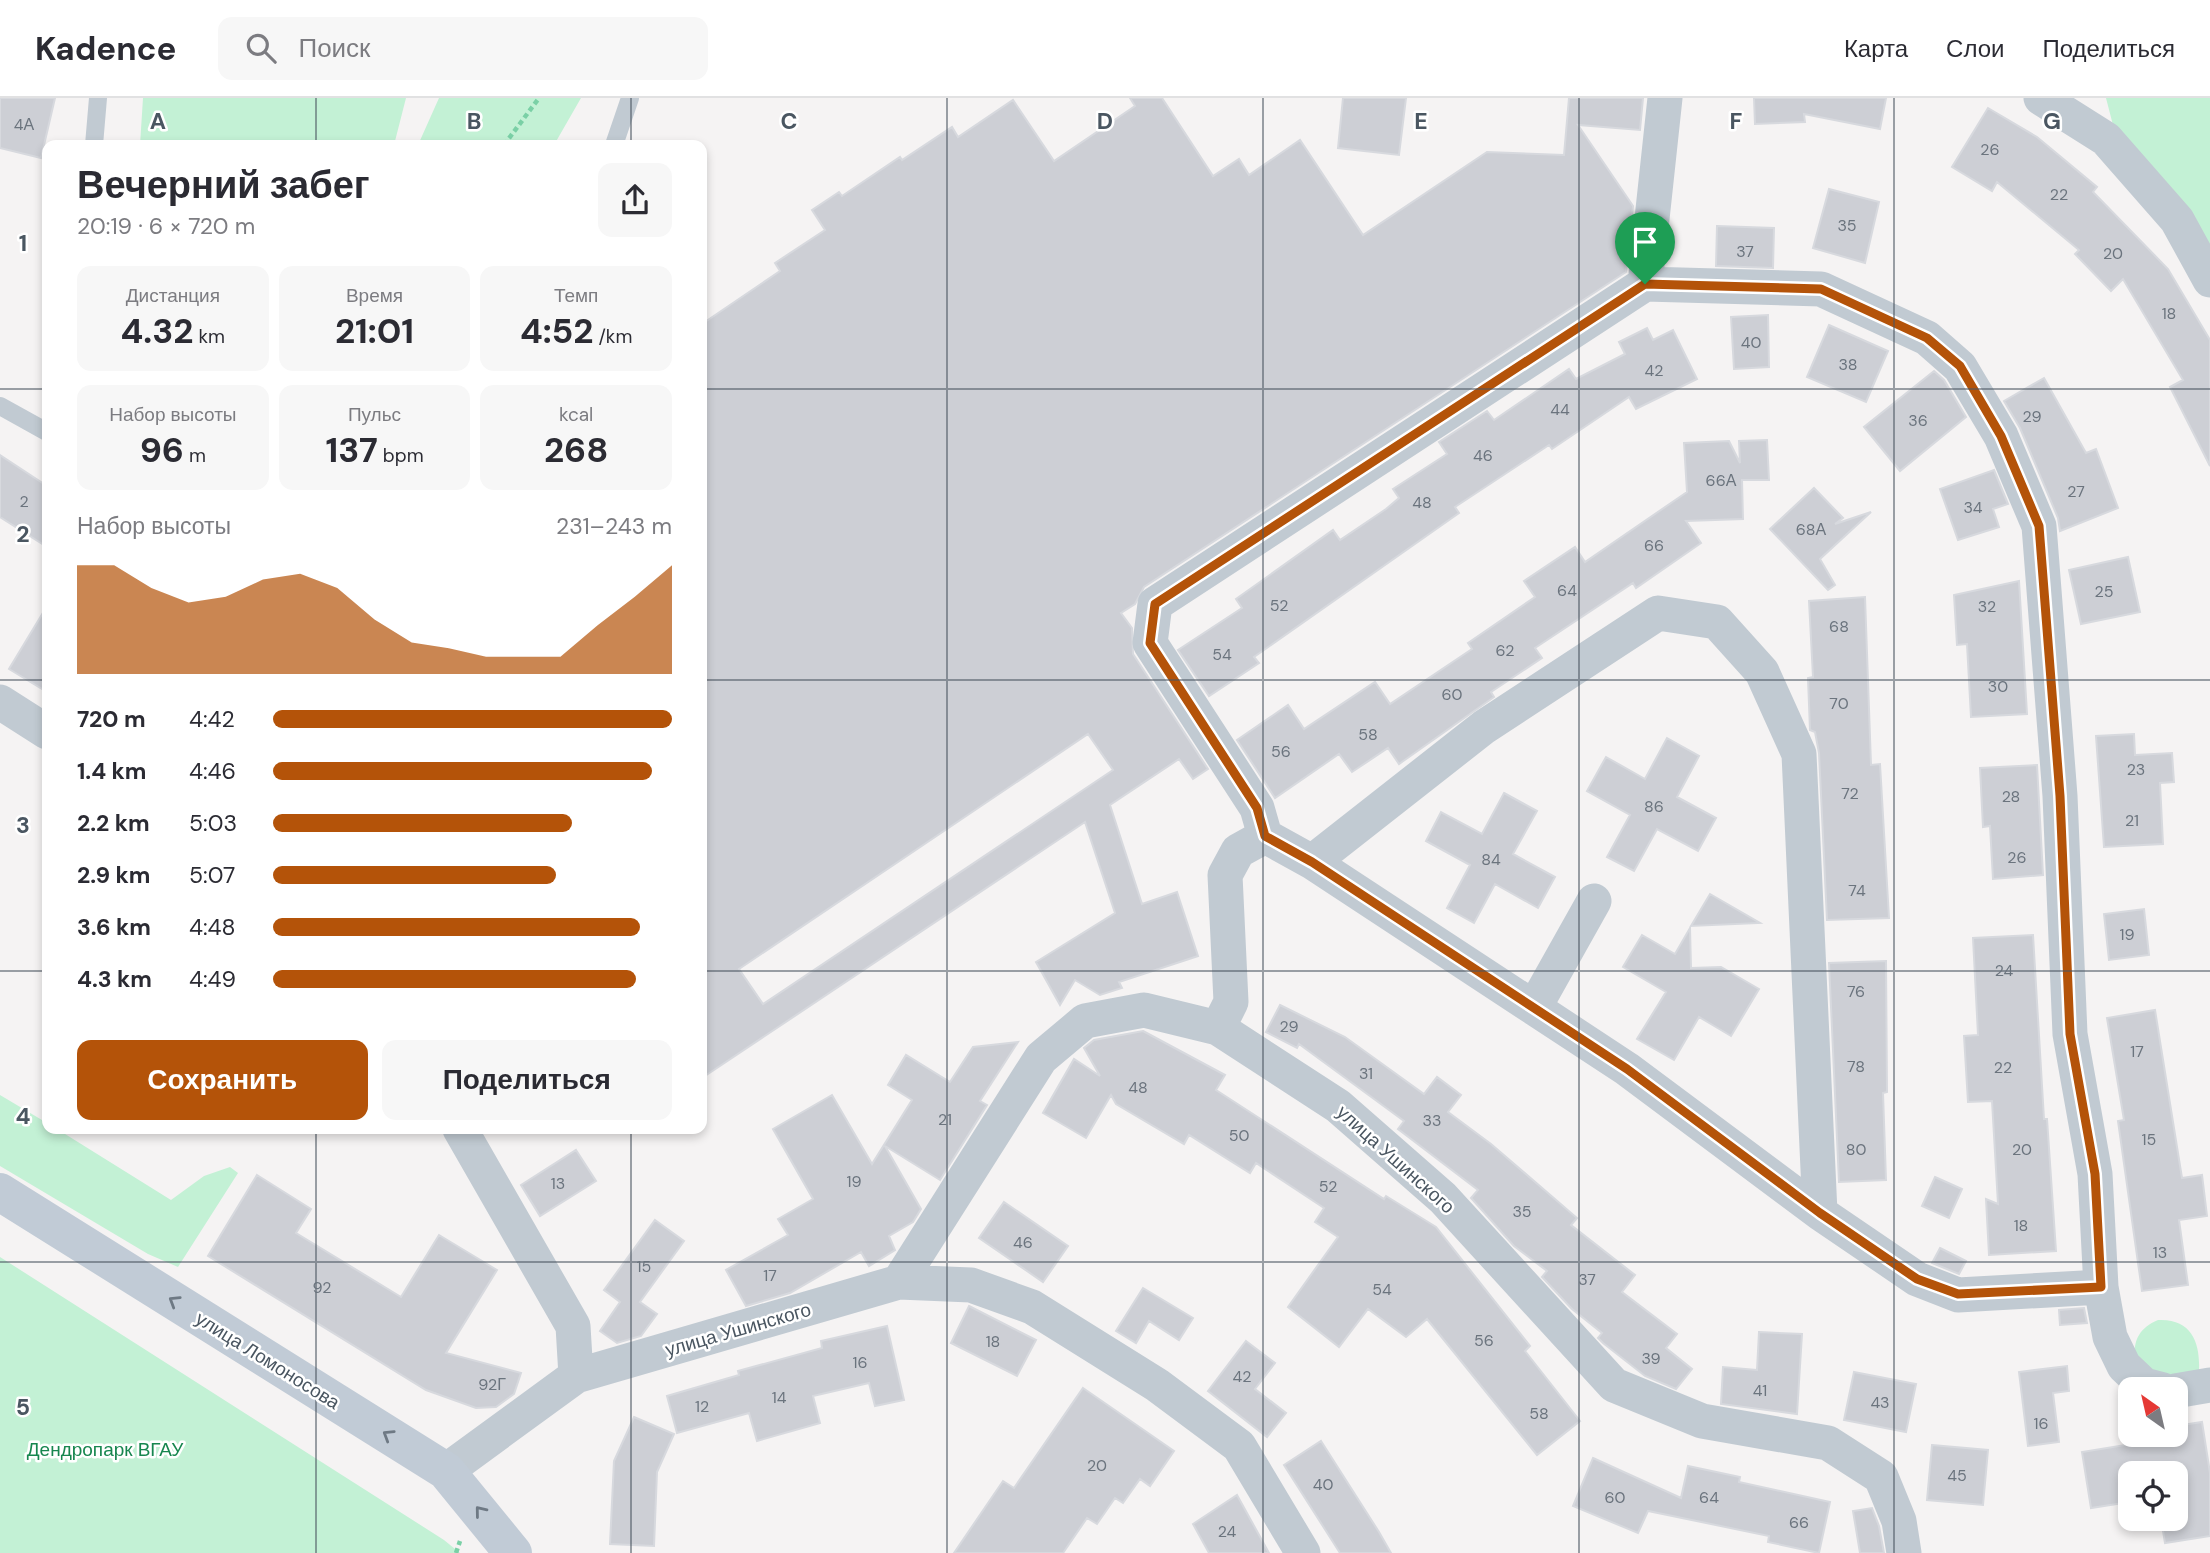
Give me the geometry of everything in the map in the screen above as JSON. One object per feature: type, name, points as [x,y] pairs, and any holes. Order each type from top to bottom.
[{"type":"main road","name":"улица Ломоносова","points":[[0,1192],[446,1471],[513,1553]]},
{"type":"street","points":[[1645,284],[1665,98]]},
{"type":"street","points":[[2041,98],[2106,139],[2177,220],[2210,280]]},
{"type":"street","points":[[2101,1287],[1958,1294],[1917,1279],[1820,1213],[1627,1069],[1312,862],[1265,836],[1257,808],[1150,643],[1155,604],[1645,284],[1821,289],[1927,338],[1960,366],[2001,436],[2039,526],[2060,796],[2070,1034],[2095,1174],[2101,1287],[2110,1337],[2124,1366],[2136,1377]]},
{"type":"street","points":[[1312,862],[1484,727],[1658,613],[1717,622],[1762,672],[1800,754],[1820,1213]]},
{"type":"street","points":[[0,702],[42,729]]},
{"type":"street","points":[[1218,1028],[1231,1002],[1225,875],[1238,851],[1265,836]]},
{"type":"street","points":[[1534,1008],[1594,901]]},
{"type":"street","name":"улица Ушинского","points":[[899,1282],[1041,1058],[1084,1021],[1144,1010],[1218,1028],[1338,1106],[1443,1198],[1614,1385],[1702,1421],[1828,1443],[1881,1476],[1899,1521],[1904,1553]]},
{"type":"street","points":[[463,1134],[573,1326],[576,1376]]},
{"type":"street","name":"улица Ушинского","points":[[446,1471],[576,1376],[899,1282],[971,1285],[1032,1307],[1157,1385],[1239,1446],[1303,1553]]},
{"type":"street","points":[[2188,1389],[2210,1385]]},
{"type":"lane","points":[[94,140],[98,98]]},
{"type":"lane","points":[[616,140],[630,98]]},
{"type":"lane","points":[[0,406],[42,425]]},
{"type":"path","points":[[508,140],[539,98]]},
{"type":"green space","points":[[143,98],[406,98],[395,140],[140,140]]},
{"type":"green space","points":[[439,98],[581,98],[557,140],[420,140]]},
{"type":"green space","points":[[2106,98],[2210,98],[2210,254],[2114,129]]},
{"type":"green space","points":[[0,1095],[42,1120],[42,1134],[65,1134],[171,1200],[204,1176],[230,1167],[238,1173],[178,1267],[148,1254],[0,1166]]},
{"type":"green space","name":"Дендропарк ВГАУ","points":[[0,1257],[444,1540],[460,1553],[0,1553]]},
{"type":"green space","points":[[2158,1320],[2171,1321],[2181,1324],[2189,1331],[2199,1359],[2198,1382],[2188,1383],[2188,1377],[2138,1377],[2136,1341],[2148,1326]]},
{"type":"building","points":[[0,98],[55,98],[45,140],[42,140],[41,158],[0,148]]},
{"type":"building","points":[[1130,98],[1162,98],[1213,176],[1239,159],[1249,175],[1300,140],[1363,235],[1487,152],[1564,155],[1569,98],[1643,98],[1640,130],[1578,125],[1633,206],[1626,272],[1144,587],[1135,604],[1121,613],[1132,628],[1133,654],[1208,769],[1193,779],[1179,759],[1110,805],[1142,904],[1177,892],[1198,956],[1119,982],[1122,988],[1100,995],[1075,980],[1060,1005],[1036,962],[1115,913],[1085,822],[707,1075],[707,321],[780,271],[775,263],[825,230],[812,210],[839,192],[842,196],[900,157],[902,160],[952,127],[958,137],[1013,100],[1054,161],[1135,106]],"holes":[[[1088,734],[1113,770],[763,1004],[739,969]]]},
{"type":"building","points":[[1343,98],[1406,98],[1399,155],[1338,148]]},
{"type":"building","points":[[1754,98],[1886,98],[1880,129],[1804,114],[1805,122],[1755,124]]},
{"type":"building","points":[[1988,108],[2037,137],[2097,187],[2093,192],[2168,269],[2210,340],[2210,466],[2170,387],[2183,380],[2123,279],[2111,291],[2075,254],[2079,250],[1997,182],[1992,191],[1952,167]]},
{"type":"building","points":[[1829,189],[1879,202],[1865,263],[1813,248]]},
{"type":"building","points":[[1717,226],[1774,228],[1773,268],[1716,266]]},
{"type":"building","points":[[1768,315],[1769,367],[1734,369],[1731,317]]},
{"type":"building","points":[[1829,325],[1888,351],[1866,402],[1807,377]]},
{"type":"building","points":[[1647,328],[1653,340],[1673,330],[1697,379],[1636,409],[1629,397],[1552,449],[1549,445],[1455,507],[1459,513],[1254,657],[1259,663],[1209,696],[1178,650],[1242,608],[1236,599],[1333,530],[1340,540],[1386,509],[1399,498],[1393,489],[1447,454],[1439,442],[1487,411],[1494,420],[1569,369],[1576,379],[1625,354],[1619,342]]},
{"type":"building","points":[[1934,371],[1944,380],[1966,417],[1900,471],[1864,427]]},
{"type":"building","points":[[2044,378],[2086,453],[2096,449],[2118,508],[2060,531],[2058,518],[2020,428],[2004,401]]},
{"type":"building","points":[[1767,440],[1769,480],[1742,480],[1743,519],[1686,521],[1701,543],[1636,588],[1633,583],[1535,648],[1542,658],[1491,692],[1494,697],[1399,764],[1388,748],[1352,772],[1339,754],[1275,798],[1237,740],[1288,705],[1304,729],[1375,682],[1390,704],[1472,649],[1468,643],[1535,597],[1524,581],[1575,547],[1585,562],[1687,492],[1684,443],[1729,441],[1740,463],[1739,441]]},
{"type":"building","points":[[0,455],[42,483],[42,544],[0,517]]},
{"type":"building","points":[[1994,470],[2008,504],[1993,509],[1999,527],[1958,540],[1940,489]]},
{"type":"building","points":[[1814,488],[1843,518],[1835,524],[1871,512],[1820,559],[1835,585],[1828,590],[1770,529]]},
{"type":"building","points":[[2128,557],[2140,612],[2081,624],[2069,570]]},
{"type":"building","points":[[2019,581],[2027,714],[1971,717],[1967,644],[1957,645],[1954,595]]},
{"type":"building","points":[[1865,597],[1871,765],[1880,764],[1889,918],[1827,920],[1819,753],[1815,732],[1810,730],[1808,678],[1813,677],[1809,601]]},
{"type":"building","points":[[42,614],[42,689],[9,669]]},
{"type":"building","points":[[2134,734],[2135,755],[2172,753],[2174,782],[2160,783],[2163,844],[2104,847],[2096,736]]},
{"type":"building","points":[[1667,738],[1699,756],[1677,797],[1716,818],[1698,851],[1657,829],[1634,871],[1607,857],[1630,815],[1587,791],[1606,757],[1645,779]]},
{"type":"building","points":[[2037,765],[2043,875],[1993,879],[1990,826],[1983,827],[1980,768]]},
{"type":"building","points":[[1504,793],[1537,811],[1513,854],[1555,877],[1538,908],[1495,884],[1474,923],[1447,908],[1470,865],[1426,841],[1441,812],[1482,834]]},
{"type":"building","points":[[1710,894],[1760,923],[1691,926]]},
{"type":"building","points":[[2144,909],[2149,955],[2109,960],[2104,914]]},
{"type":"building","points":[[1690,928],[1691,968],[1721,967],[1759,989],[1731,1036],[1699,1017],[1674,1060],[1637,1039],[1666,992],[1623,967],[1642,935],[1675,954]]},
{"type":"building","points":[[2033,935],[2044,1119],[2047,1119],[2056,1251],[1989,1255],[1986,1199],[1998,1204],[1992,1101],[1968,1102],[1964,1036],[1978,1035],[1973,938]]},
{"type":"building","points":[[1886,961],[1887,1092],[1883,1093],[1886,1180],[1839,1182],[1829,963]]},
{"type":"building","points":[[1280,1005],[1345,1037],[1424,1094],[1437,1077],[1461,1095],[1448,1112],[1491,1144],[1577,1218],[1571,1225],[1635,1275],[1622,1292],[1677,1334],[1666,1348],[1692,1369],[1676,1389],[1645,1376],[1603,1343],[1598,1338],[1602,1333],[1572,1309],[1542,1277],[1547,1271],[1514,1246],[1471,1198],[1478,1190],[1398,1129],[1404,1121],[1299,1044],[1297,1048],[1266,1032]]},
{"type":"building","points":[[2155,1010],[2182,1178],[2202,1175],[2207,1216],[2179,1220],[2188,1285],[2142,1291],[2118,1121],[2124,1120],[2107,1018]]},
{"type":"building","points":[[1143,1031],[1225,1075],[1216,1090],[1384,1199],[1386,1196],[1436,1227],[1530,1346],[1525,1351],[1580,1421],[1537,1455],[1427,1319],[1406,1337],[1368,1309],[1339,1347],[1288,1307],[1338,1237],[1315,1222],[1324,1208],[1256,1163],[1250,1173],[1189,1135],[1184,1144],[1116,1104],[1111,1095],[1086,1138],[1043,1113],[1074,1059],[1100,1076],[1084,1048],[1094,1040]]},
{"type":"building","points":[[1018,1042],[980,1101],[987,1105],[940,1180],[885,1146],[921,1209],[913,1222],[889,1236],[895,1250],[869,1266],[861,1252],[790,1293],[746,1306],[726,1270],[788,1235],[778,1219],[813,1199],[773,1129],[832,1095],[872,1164],[912,1100],[888,1085],[906,1055],[950,1082],[973,1047]]},
{"type":"building","points":[[576,1150],[596,1181],[540,1216],[521,1185]]},
{"type":"building","points":[[257,1175],[311,1209],[296,1233],[401,1297],[439,1235],[497,1270],[446,1353],[521,1373],[514,1394],[496,1407],[476,1408],[426,1390],[208,1256]]},
{"type":"building","points":[[1935,1177],[1962,1189],[1949,1218],[1922,1206]]},
{"type":"building","points":[[1004,1202],[1068,1246],[1043,1282],[979,1238]]},
{"type":"building","points":[[655,1220],[684,1241],[640,1302],[657,1314],[641,1336],[617,1343],[600,1331],[620,1302],[604,1290]]},
{"type":"building","points":[[1940,1248],[1966,1261],[1959,1274],[1932,1263]]},
{"type":"building","points":[[1143,1288],[1193,1318],[1179,1340],[1149,1321],[1136,1343],[1116,1331]]},
{"type":"building","points":[[969,1306],[1036,1340],[1017,1376],[951,1343]]},
{"type":"building","points":[[2084,1308],[2087,1323],[2060,1325],[2059,1310]]},
{"type":"building","points":[[887,1326],[904,1400],[875,1406],[869,1383],[813,1396],[820,1423],[757,1441],[749,1413],[677,1433],[667,1396],[739,1375],[738,1371],[822,1348],[821,1341]]},
{"type":"building","points":[[1759,1332],[1802,1334],[1797,1414],[1721,1404],[1723,1367],[1757,1370]]},
{"type":"building","points":[[1246,1341],[1275,1363],[1255,1389],[1286,1413],[1267,1437],[1208,1391]]},
{"type":"building","points":[[2067,1366],[2069,1391],[2053,1393],[2059,1442],[2028,1446],[2019,1372]]},
{"type":"building","points":[[1854,1372],[1916,1384],[1906,1432],[1844,1420]]},
{"type":"building","points":[[1083,1388],[1174,1451],[1150,1486],[1140,1479],[1123,1503],[1115,1498],[1097,1524],[1087,1518],[1063,1553],[954,1553],[1003,1481],[1014,1488]]},
{"type":"building","points":[[634,1417],[674,1434],[657,1472],[654,1546],[610,1544],[614,1461]]},
{"type":"building","points":[[2202,1422],[2210,1473],[2210,1536],[2165,1543],[2163,1531],[2188,1531],[2188,1461],[2118,1461],[2118,1504],[2091,1508],[2082,1452],[2118,1446],[2188,1447],[2188,1424]]},
{"type":"building","points":[[1321,1441],[1391,1553],[1340,1553],[1284,1465]]},
{"type":"building","points":[[1932,1445],[1988,1450],[1983,1505],[1927,1500]]},
{"type":"building","points":[[1593,1458],[1681,1498],[1688,1466],[1740,1477],[1739,1482],[1830,1502],[1819,1553],[1768,1542],[1769,1536],[1648,1511],[1638,1533],[1573,1506]]},
{"type":"building","points":[[1237,1495],[1269,1553],[1209,1553],[1193,1524]]},
{"type":"building","points":[[1872,1508],[1879,1526],[1884,1553],[1860,1553],[1853,1511]]},
{"type":"route","points":[[1645,284],[1821,289],[1927,338],[1960,366],[2001,436],[2039,526],[2060,796],[2070,1034],[2095,1174],[2101,1287],[1958,1294],[1917,1279],[1820,1213],[1627,1069],[1312,862],[1265,836],[1257,808],[1150,643],[1155,604],[1645,284]]}]
